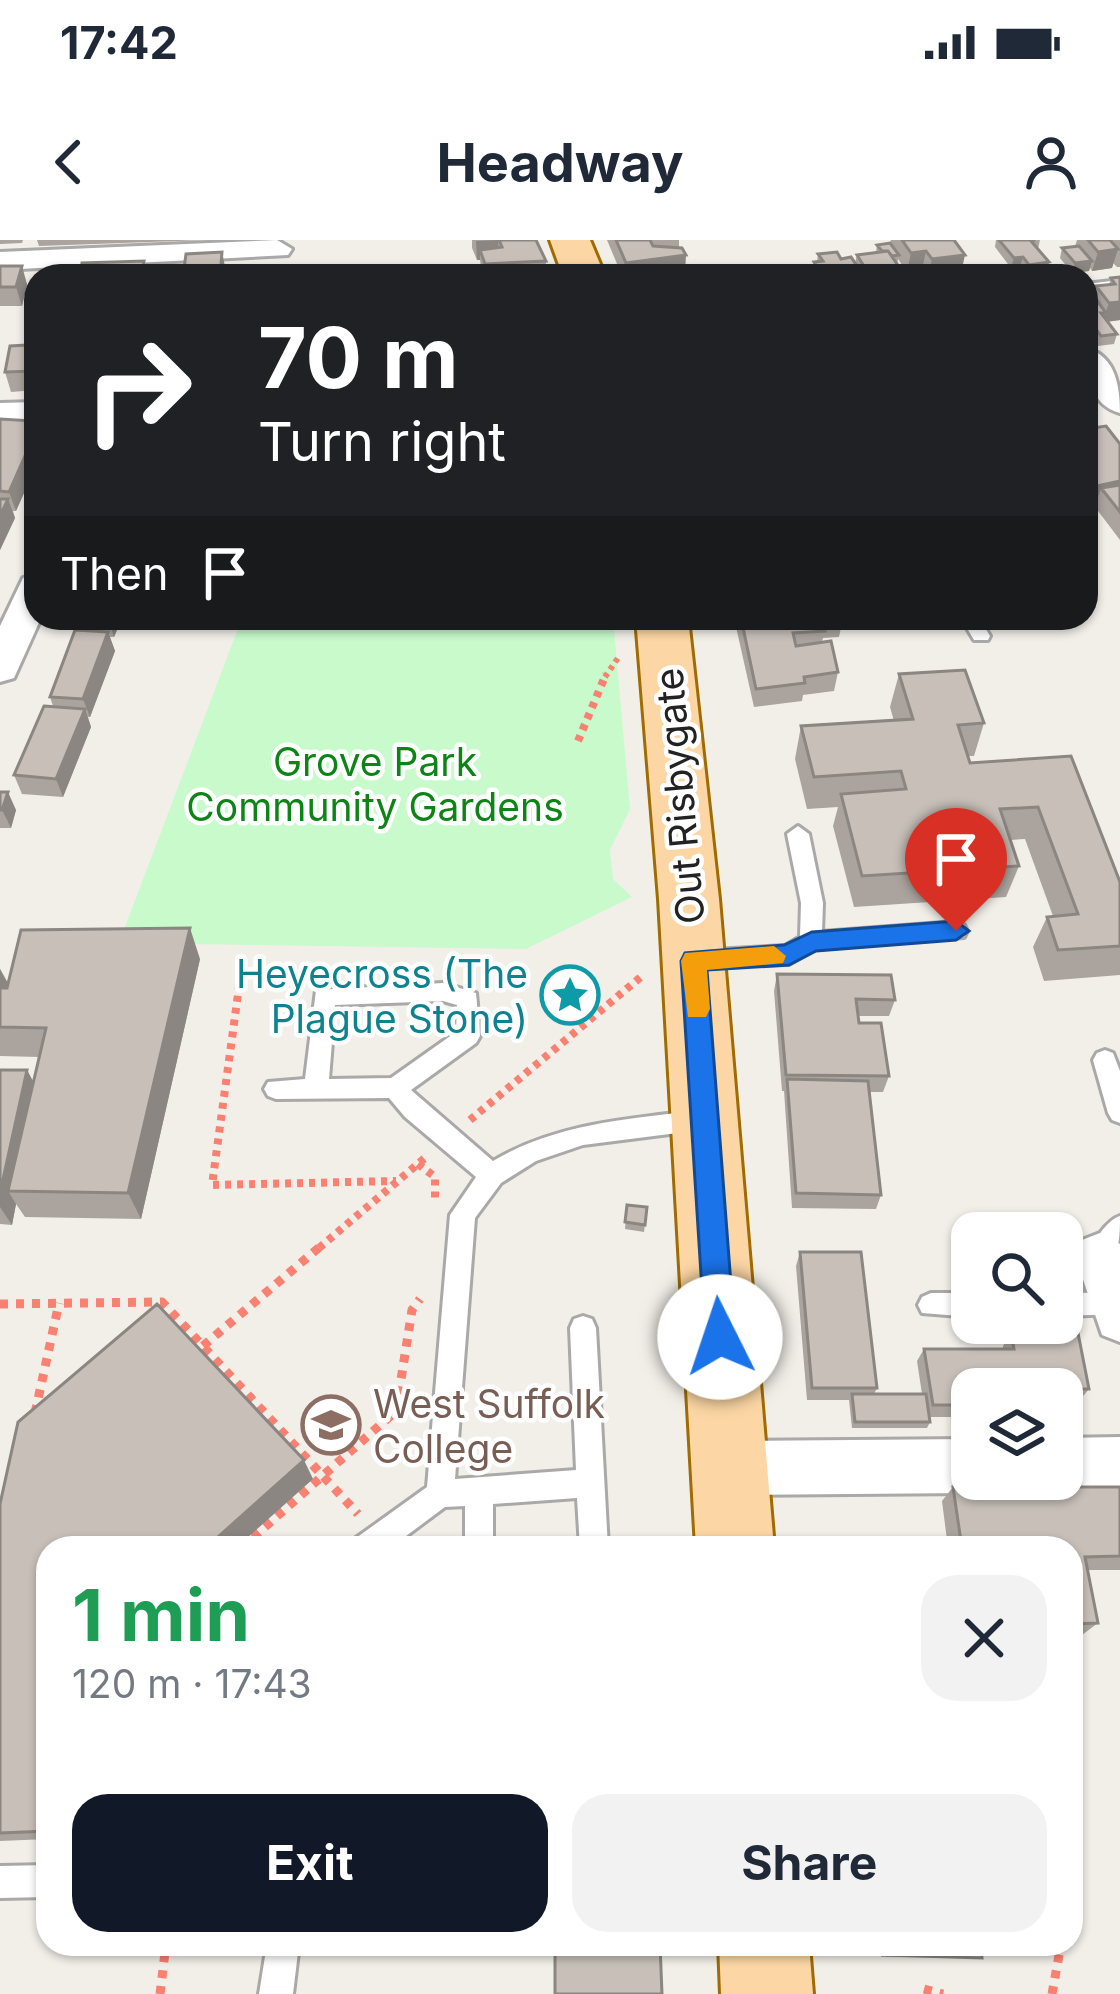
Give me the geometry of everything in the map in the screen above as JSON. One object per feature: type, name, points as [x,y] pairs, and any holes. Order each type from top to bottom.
[{"type":"main road","name":"Out Risbygate","points":[[645,633],[694,961],[734,1536]]},
{"type":"main road","points":[[765,1956],[767,1994]]},
{"type":"street","points":[[0,261],[282,250]]},
{"type":"street","points":[[1098,374],[1120,403]]},
{"type":"street","points":[[0,669],[24,614]]},
{"type":"street","points":[[1110,1241],[1118,1311]]},
{"type":"street","points":[[1083,1465],[1120,1464]]},
{"type":"street","points":[[729,1468],[951,1466]]},
{"type":"lane","points":[[798,834],[812,903],[812,941]]},
{"type":"lane","points":[[694,961],[789,955],[812,941],[956,931]]},
{"type":"lane","points":[[275,1089],[316,1089],[395,1088],[468,1036],[468,999],[442,992],[324,996],[316,1089]]},
{"type":"lane","points":[[1105,1060],[1120,1113]]},
{"type":"lane","points":[[395,1088],[413,1110],[492,1175]]},
{"type":"lane","points":[[440,1494],[464,1215],[492,1175],[528,1153],[583,1135],[706,1119]]},
{"type":"lane","points":[[931,1305],[951,1305]]},
{"type":"lane","points":[[1083,1307],[1118,1311]]},
{"type":"lane","points":[[583,1328],[594,1536]]},
{"type":"lane","points":[[381,1536],[440,1494],[592,1483]]},
{"type":"lane","points":[[478,1536],[479,1491]]},
{"type":"lane","points":[[0,1882],[36,1881]]},
{"type":"lane","points":[[276,1994],[281,1956]]},
{"type":"path","points":[[578,741],[610,664],[645,633]]},
{"type":"path","points":[[241,972],[212,1185],[399,1180]]},
{"type":"path","points":[[418,1164],[435,1177],[434,1217]]},
{"type":"path","points":[[255,1536],[396,1411],[412,1310],[423,1294]]},
{"type":"path","points":[[0,1304],[161,1302],[323,1476],[368,1536]]},
{"type":"path","points":[[35,1415],[59,1303]]},
{"type":"path","points":[[160,1994],[165,1956]]},
{"type":"path","points":[[1052,1994],[1058,1956]]},
{"type":"path","points":[[924,1989],[943,1994]]},
{"type":"green space","name":"Grove Park Community Gardens","points":[[237,630],[614,630],[630,809],[610,850],[613,879],[632,897],[526,949],[119,943]]},
{"type":"building","points":[[499,240],[536,240],[546,261],[485,264],[480,250],[502,247]]},
{"type":"building","points":[[616,240],[650,240],[653,246],[682,248],[686,255],[626,263]]},
{"type":"building","points":[[902,240],[954,240],[965,255],[932,259],[926,251],[911,253]]},
{"type":"building","points":[[999,240],[1035,240],[1031,241],[1049,262],[1028,264],[1023,257],[1014,258]]},
{"type":"building","points":[[1088,240],[1110,240],[1118,249],[1098,252]]},
{"type":"building","points":[[890,243],[899,255],[892,256],[877,245]]},
{"type":"building","points":[[1079,246],[1092,261],[1075,263],[1062,248]]},
{"type":"building","points":[[888,251],[897,264],[863,264],[857,255]]},
{"type":"building","points":[[222,252],[221,264],[185,264],[186,254]]},
{"type":"building","points":[[837,252],[841,259],[851,257],[856,264],[815,264],[823,261],[818,254]]},
{"type":"building","points":[[144,261],[143,264],[82,263]]},
{"type":"building","points":[[0,266],[22,266],[16,287],[0,287]]},
{"type":"building","points":[[1120,277],[1120,302],[1109,303],[1098,289],[1115,284],[1111,278]]},
{"type":"building","points":[[1098,302],[1117,334],[1101,336],[1098,332]]},
{"type":"building","points":[[24,345],[24,371],[5,372],[10,346]]},
{"type":"building","points":[[0,419],[24,420],[24,458],[9,492],[0,491]]},
{"type":"building","points":[[1106,426],[1120,444],[1120,481],[1098,486],[1098,427]]},
{"type":"building","points":[[1120,485],[1120,512],[1101,488]]},
{"type":"building","points":[[75,630],[108,632],[83,699],[50,697]]},
{"type":"building","points":[[744,630],[825,630],[793,633],[796,646],[831,641],[838,672],[804,677],[805,683],[756,689]]},
{"type":"building","points":[[965,670],[984,723],[958,725],[970,763],[1071,756],[1120,882],[1120,946],[1058,950],[1047,917],[1078,914],[1038,807],[1000,809],[1019,866],[862,876],[841,794],[906,789],[901,771],[814,777],[801,726],[913,719],[899,674]]},
{"type":"building","points":[[44,706],[85,709],[56,779],[14,775]]},
{"type":"building","points":[[190,928],[128,1193],[8,1191],[46,1028],[0,1027],[0,988],[7,988],[21,930]]},
{"type":"building","points":[[777,974],[891,975],[895,1000],[856,999],[859,1023],[881,1023],[889,1076],[786,1075]]},
{"type":"building","points":[[0,1070],[27,1070],[0,1193]]},
{"type":"building","points":[[787,1079],[868,1081],[881,1195],[796,1193]]},
{"type":"building","points":[[627,1205],[647,1207],[645,1225],[625,1222]]},
{"type":"building","points":[[800,1252],[861,1252],[877,1388],[812,1388]]},
{"type":"building","points":[[157,1304],[304,1460],[219,1536],[36,1536],[36,1832],[0,1833],[0,1504],[18,1422]]},
{"type":"building","points":[[1013,1344],[1080,1344],[1089,1389],[1083,1389],[1083,1368],[951,1368],[951,1405],[933,1405],[924,1349],[1014,1349]]},
{"type":"building","points":[[852,1394],[926,1394],[930,1422],[855,1422]]},
{"type":"building","points":[[1083,1487],[1120,1487],[1120,1556],[1085,1557],[1098,1623],[1083,1624],[1083,1536],[960,1536],[955,1500],[1083,1500]]},
{"type":"building","points":[[555,1956],[660,1956],[662,1994],[555,1994]]},
{"type":"slow traffic","points":[[697,1009],[694,961],[774,956]]},
{"type":"place","name":"Heyecross (The Plague Stone)","points":[[570,995]]},
{"type":"place","name":"West Suffolk College","points":[[331,1425]]},
{"type":"route","points":[[720,1337],[694,961],[789,955],[812,941],[956,931]]}]
